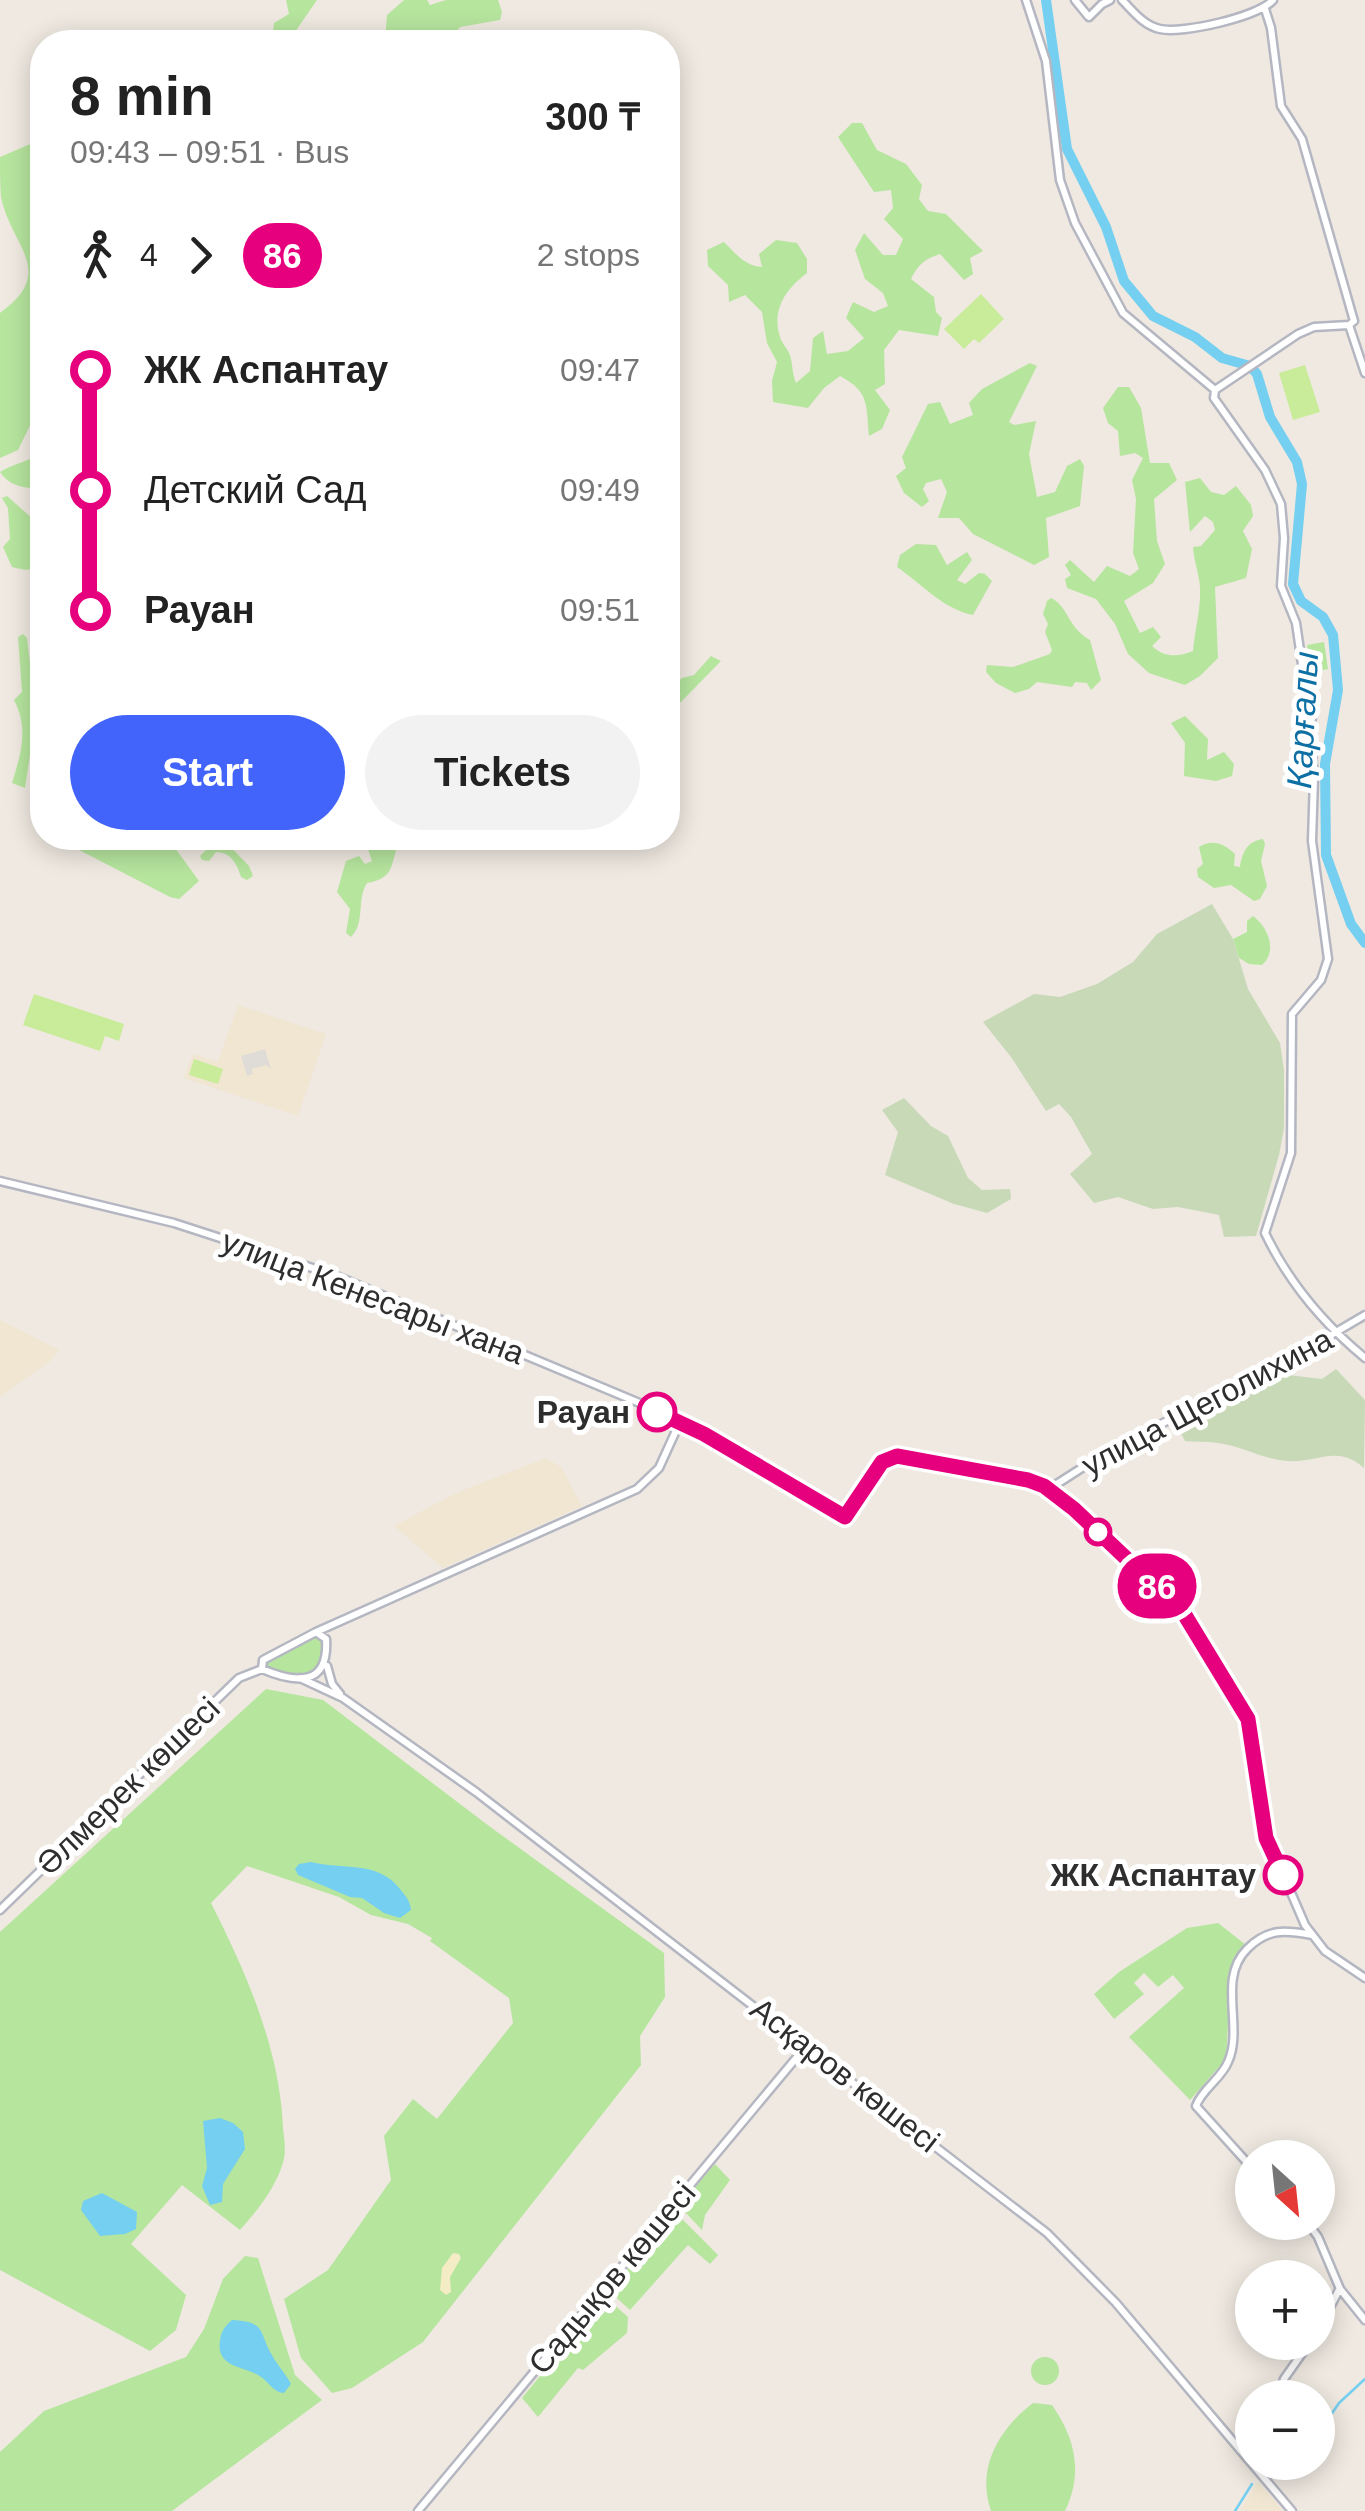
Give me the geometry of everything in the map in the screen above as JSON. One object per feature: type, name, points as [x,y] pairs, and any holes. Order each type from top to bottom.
[{"type":"street","points":[[1026,0],[1046,61],[1056,156],[1068,209],[1123,312],[1215,390]]},
{"type":"street","points":[[1075,0],[1089,17],[1110,0]]},
{"type":"street","points":[[1122,0],[1145,22],[1166,30],[1238,18],[1265,8],[1272,0]]},
{"type":"street","points":[[1215,390],[1298,334],[1314,327],[1349,325],[1354,321],[1302,139],[1281,106],[1265,8]]},
{"type":"street","points":[[1349,325],[1365,373]]},
{"type":"street","points":[[1215,390],[1214,398],[1265,470],[1280,504],[1284,538],[1281,586],[1296,623],[1312,704],[1312,840],[1326,970],[1292,1014],[1291,1154],[1266,1233],[1279,1261],[1336,1334],[1365,1358]]},
{"type":"street","name":"улица Кенесары хана","points":[[0,1181],[174,1223],[334,1275],[648,1407],[679,1424]]},
{"type":"street","name":"улица Щеголихина","points":[[1049,1489],[1165,1422],[1227,1396],[1365,1315]]},
{"type":"street","points":[[343,1698],[327,1673],[326,1649],[343,1620],[637,1488],[659,1468],[679,1424],[704,1434],[845,1517],[882,1462],[897,1456],[1028,1480],[1049,1489],[1183,1612],[1241,1703],[1253,1741],[1266,1838],[1312,1935],[1325,1951],[1365,1978]]},
{"type":"street","name":"Әлмерек көшесі","points":[[0,1910],[240,1678],[262,1669],[263,1660],[343,1620]]},
{"type":"street","points":[[300,1678],[321,1671],[326,1662],[326,1639],[322,1632],[316,1632]]},
{"type":"street","name":"Асқаров көшесі","points":[[262,1669],[300,1678],[343,1698],[476,1792],[1059,2244],[1116,2303],[1235,2444]]},
{"type":"street","points":[[1235,2149],[1196,2106],[1229,2062],[1234,1969],[1241,1955],[1277,1930],[1312,1935]]},
{"type":"street","name":"Садықов көшесі","points":[[418,2511],[807,2045]]},
{"type":"street","points":[[1319,2240],[1340,2289],[1365,2320]]},
{"type":"street","points":[[1335,2298],[1340,2289]]},
{"type":"street","name":"Асқаров көшесі","points":[[1266,2480],[1292,2511]]},
{"type":"shaded area","points":[[238,1005],[326,1034],[298,1116],[184,1078],[193,1054],[218,1062]]},
{"type":"shaded area","points":[[265,1049],[271,1069],[266,1065],[252,1069],[253,1074],[247,1076],[241,1056]]},
{"type":"shaded area","points":[[0,1320],[59,1350],[0,1397]]},
{"type":"shaded area","points":[[546,1458],[561,1467],[582,1506],[443,1568],[394,1526],[456,1493]]},
{"type":"shaded area","points":[[1258,2482],[1283,2511],[1240,2511]]},
{"type":"green space","points":[[286,0],[317,0],[296,30],[273,30],[274,23],[289,14]]},
{"type":"green space","points":[[404,0],[427,0],[430,5],[446,0],[498,0],[502,12],[500,20],[458,30],[386,30],[387,15]]},
{"type":"green space","points":[[852,123],[862,123],[877,150],[906,164],[922,185],[919,199],[928,211],[946,214],[983,251],[970,258],[973,274],[964,280],[940,254],[926,260],[914,274],[911,279],[934,297],[936,312],[942,318],[938,336],[899,330],[884,350],[885,384],[875,390],[890,410],[882,429],[869,436],[862,394],[840,376],[808,408],[773,402],[772,381],[777,362],[767,343],[762,312],[745,295],[729,302],[728,285],[708,266],[707,250],[724,242],[746,262],[762,267],[759,254],[776,240],[797,243],[807,259],[807,273],[787,292],[778,317],[780,337],[790,356],[796,383],[810,371],[813,338],[823,331],[827,354],[848,351],[864,338],[846,318],[853,302],[874,312],[888,306],[883,293],[865,279],[855,250],[864,233],[883,255],[896,255],[903,239],[884,219],[893,208],[891,190],[874,192],[838,137]]},
{"type":"green space","points":[[30,144],[30,426],[18,450],[0,458],[0,313],[17,298],[26,284],[28,271],[1,197],[0,157]]},
{"type":"green space","points":[[981,294],[1004,319],[979,343],[974,339],[964,349],[944,329]]},
{"type":"green space","points":[[1030,363],[1037,366],[1009,422],[1014,425],[1036,421],[1029,454],[1037,497],[1055,492],[1067,466],[1080,459],[1084,466],[1080,506],[1046,518],[1049,557],[1034,565],[973,534],[959,518],[938,518],[947,492],[941,479],[926,483],[923,489],[929,501],[922,507],[904,493],[896,476],[906,468],[902,457],[928,404],[940,402],[950,424],[973,415],[969,403],[982,389]]},
{"type":"green space","points":[[1305,365],[1320,412],[1293,420],[1279,373]]},
{"type":"green space","points":[[1118,387],[1129,387],[1141,408],[1150,463],[1169,463],[1177,480],[1154,499],[1157,541],[1165,564],[1153,583],[1124,601],[1140,633],[1153,627],[1161,637],[1152,646],[1157,650],[1172,655],[1193,651],[1200,595],[1193,547],[1201,546],[1215,530],[1213,522],[1205,516],[1190,532],[1185,482],[1200,478],[1211,492],[1224,495],[1236,486],[1251,505],[1253,516],[1243,531],[1252,549],[1246,578],[1215,587],[1218,658],[1185,685],[1149,673],[1128,654],[1115,624],[1096,599],[1067,588],[1065,579],[1071,575],[1065,565],[1070,560],[1094,582],[1107,566],[1130,576],[1139,569],[1133,553],[1136,499],[1132,480],[1143,458],[1135,453],[1120,456],[1118,431],[1108,423],[1103,408]]},
{"type":"green space","points":[[30,458],[30,487],[9,481],[0,472]]},
{"type":"green space","points":[[7,496],[30,516],[30,568],[12,567],[3,547],[10,539],[8,508],[2,498]]},
{"type":"green space","points":[[916,544],[936,545],[947,565],[967,552],[972,560],[957,580],[965,584],[979,573],[992,581],[973,615],[942,602],[897,567],[900,555]]},
{"type":"green space","points":[[1051,598],[1090,640],[1101,680],[1091,690],[1087,683],[1075,682],[1072,687],[1037,682],[1015,693],[996,683],[986,672],[987,665],[1013,667],[1050,654],[1045,632],[1048,624],[1043,614]]},
{"type":"green space","points":[[23,634],[27,638],[30,664],[30,755],[25,788],[12,783],[22,741],[14,700],[22,692],[18,637]]},
{"type":"green space","points":[[1324,642],[1328,669],[1311,673],[1307,645]]},
{"type":"green space","points":[[711,656],[721,661],[680,703],[680,680],[694,675]]},
{"type":"green space","points":[[1185,716],[1208,739],[1207,760],[1224,752],[1234,764],[1232,776],[1216,781],[1184,776],[1185,743],[1171,723]]},
{"type":"green space","points":[[1263,839],[1261,861],[1267,886],[1260,899],[1254,901],[1231,885],[1214,888],[1198,877],[1197,869],[1203,864],[1199,847],[1209,843],[1222,845],[1235,854],[1234,866],[1240,867],[1246,848]]},
{"type":"green space","points":[[79,850],[176,850],[199,881],[179,899]]},
{"type":"green space","points":[[206,850],[234,850],[253,876],[247,880],[241,877],[226,854],[216,852],[209,861],[200,856]]},
{"type":"green space","points":[[368,850],[396,850],[388,873],[367,883],[358,925],[351,937],[346,933],[350,909],[337,892],[346,861],[359,856],[365,864],[372,861]]},
{"type":"green space","points":[[1212,904],[1233,939],[1248,989],[1280,1043],[1284,1070],[1284,1128],[1256,1236],[1224,1237],[1219,1215],[1178,1207],[1153,1209],[1118,1197],[1094,1203],[1070,1174],[1092,1154],[1071,1117],[1059,1104],[1046,1111],[983,1022],[1034,994],[1060,997],[1097,984],[1133,962],[1157,934]]},
{"type":"green space","points":[[1253,916],[1269,939],[1269,953],[1262,965],[1239,958],[1233,939],[1247,932],[1247,921]]},
{"type":"green space","points":[[34,994],[124,1024],[119,1041],[105,1036],[100,1051],[23,1025]]},
{"type":"green space","points":[[194,1059],[223,1069],[218,1084],[189,1075]]},
{"type":"green space","points":[[904,1098],[931,1126],[948,1136],[968,1178],[982,1190],[1010,1189],[1011,1199],[987,1213],[954,1204],[885,1175],[898,1132],[882,1110]]},
{"type":"green space","points":[[1336,1369],[1365,1400],[1364,1468],[1345,1457],[1288,1461],[1227,1445],[1185,1441],[1175,1422],[1279,1374],[1322,1379]]},
{"type":"green space","points":[[316,1635],[323,1640],[320,1664],[315,1671],[301,1675],[268,1670],[265,1662]]},
{"type":"green space","points":[[266,1689],[323,1700],[664,1953],[665,1997],[640,2036],[641,2065],[423,2342],[352,2388],[332,2393],[301,2358],[284,2299],[328,2270],[391,2180],[384,2136],[413,2099],[437,2119],[513,2023],[509,1998],[430,1941],[432,1938],[408,1924],[371,1915],[339,1897],[247,1866],[211,1903],[237,1956],[268,2040],[280,2098],[285,2155],[272,2188],[240,2230],[182,2185],[131,2244],[186,2295],[176,2330],[150,2351],[0,2270],[0,1932]]},
{"type":"green space","points":[[1218,1923],[1246,1945],[1231,1971],[1226,2059],[1190,2100],[1129,2037],[1184,1988],[1173,1975],[1158,1987],[1144,1973],[1134,1983],[1144,1994],[1114,2019],[1094,1994],[1119,1972],[1187,1928]]},
{"type":"green space","points":[[715,2164],[730,2180],[705,2215],[702,2230],[685,2212],[682,2202]]},
{"type":"green space","points":[[675,2212],[718,2255],[710,2264],[688,2245],[630,2310],[609,2291]]},
{"type":"green space","points":[[245,2256],[258,2258],[295,2375],[322,2400],[172,2511],[0,2511],[0,2452],[44,2411],[186,2357],[204,2329],[223,2279]]},
{"type":"green space","points":[[605,2297],[628,2317],[627,2333],[583,2370],[578,2368],[538,2417],[522,2398]]},
{"type":"green space","points":[[1045,2357],[1055,2361],[1059,2371],[1055,2381],[1045,2385],[1035,2381],[1031,2371],[1035,2361]]},
{"type":"green space","points":[[1033,2403],[1052,2405],[1067,2431],[1075,2470],[1071,2497],[1065,2511],[991,2511],[986,2480],[994,2451],[1010,2425]]},
{"type":"sand","points":[[453,2253],[461,2258],[450,2277],[451,2292],[446,2295],[440,2290],[442,2268]]},
{"type":"water","points":[[311,1862],[381,1874],[400,1889],[411,1910],[400,1918],[384,1913],[362,1898],[350,1897],[298,1875],[295,1869],[299,1864]]},
{"type":"water","points":[[220,2118],[243,2132],[245,2149],[223,2184],[222,2202],[210,2205],[202,2186],[207,2168],[203,2121]]},
{"type":"water","points":[[102,2193],[137,2212],[136,2229],[100,2236],[81,2210],[83,2201]]},
{"type":"water","points":[[232,2320],[260,2329],[291,2384],[284,2393],[222,2356],[221,2334]]},
{"type":"waterway","name":"Қарғалы","points":[[1046,0],[1067,149],[1106,227],[1124,281],[1153,316],[1195,337],[1222,358],[1250,366],[1257,374],[1270,417],[1297,462],[1302,484],[1293,584],[1301,601],[1323,617],[1333,635],[1338,690],[1325,764],[1326,855],[1351,924],[1365,943]]},
{"type":"waterway","points":[[1335,2409],[1365,2379]]},
{"type":"waterway","points":[[1235,2511],[1252,2484]]},
{"type":"bus line","name":"86","points":[[657,1412],[704,1434],[845,1517],[882,1462],[897,1456],[1028,1480],[1059,1496],[1183,1612],[1228,1681],[1248,1719],[1266,1838],[1283,1875]]},
{"type":"place","name":"Рауан","points":[[657,1412]]},
{"type":"place","name":"ЖК Аспантау","points":[[1283,1875]]}]
